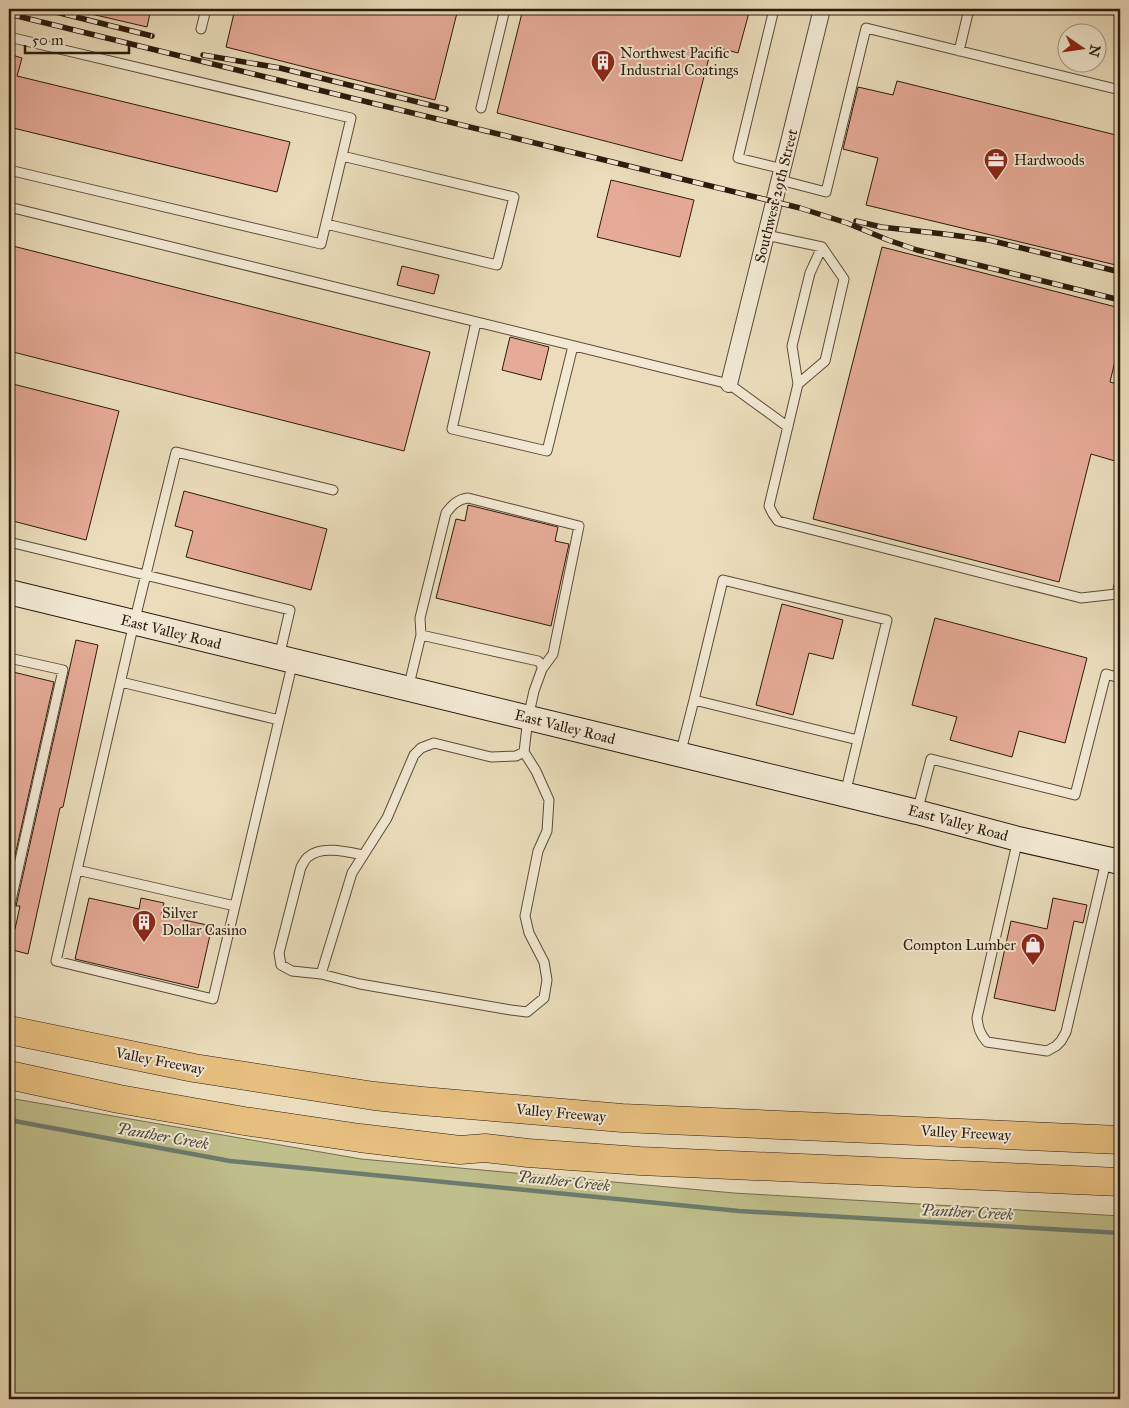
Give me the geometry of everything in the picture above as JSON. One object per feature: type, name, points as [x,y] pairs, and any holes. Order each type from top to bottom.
[{"type":"highway","name":"Valley Freeway","points":[[9,1030],[194,1068],[374,1096],[422,1101],[622,1118],[1120,1140]]},
{"type":"highway","points":[[9,1064],[137,1091],[270,1115],[454,1138],[485,1148]]},
{"type":"highway","points":[[9,1075],[119,1099],[244,1121],[460,1150],[485,1148],[640,1161],[1120,1182]]},
{"type":"street","name":"Southwest 29th Street","points":[[730,384],[822,9]]},
{"type":"street","name":"East Valley Road","points":[[9,592],[917,812],[1018,839],[1113,860]]},
{"type":"lane","points":[[201,29],[206,9]]},
{"type":"lane","points":[[481,108],[505,9]]},
{"type":"lane","points":[[774,9],[738,158],[826,192],[866,28],[1120,90]]},
{"type":"lane","points":[[959,51],[969,9]]},
{"type":"lane","points":[[9,37],[351,118],[321,244],[9,170]]},
{"type":"lane","points":[[326,224],[497,265],[514,197],[342,156]]},
{"type":"lane","points":[[9,207],[730,384],[788,427]]},
{"type":"lane","points":[[766,235],[822,247],[844,279],[825,361],[798,384]]},
{"type":"lane","points":[[822,247],[810,273],[792,346],[798,384],[770,506],[772,514],[778,521],[1081,598],[1119,595],[1120,581]]},
{"type":"lane","points":[[476,322],[452,429],[547,451],[573,346]]},
{"type":"lane","points":[[9,542],[146,575],[290,610],[279,720],[213,998],[56,961],[134,623],[146,575],[176,452],[333,490]]},
{"type":"lane","points":[[363,855],[337,850],[317,851],[307,857],[301,867],[280,953],[282,964],[292,971],[321,974],[360,984],[511,1010],[527,1012],[544,998],[547,980],[544,962],[529,933],[525,916],[538,850],[547,831],[549,800],[536,771],[524,752],[528,718],[534,691],[542,670],[553,654],[579,526],[468,498],[455,503],[446,513],[420,618],[421,635],[408,689]]},
{"type":"lane","points":[[680,755],[723,580],[888,620],[845,795]]},
{"type":"lane","points":[[421,635],[538,661],[542,665],[542,670]]},
{"type":"lane","points":[[9,658],[63,670],[9,909]]},
{"type":"lane","points":[[917,812],[931,759],[1075,795],[1106,674],[1120,678]]},
{"type":"lane","points":[[121,682],[279,720]]},
{"type":"lane","points":[[694,700],[858,740]]},
{"type":"lane","points":[[321,974],[352,873],[387,818],[414,755],[421,748],[434,743],[491,757],[516,756],[524,752]]},
{"type":"lane","points":[[1018,839],[978,1018],[978,1028],[981,1036],[987,1042],[1047,1051],[1061,1041],[1066,1032],[1113,860]]},
{"type":"lane","points":[[77,870],[235,906]]},
{"type":"green space","points":[[9,1098],[361,1159],[734,1193],[1120,1216],[1120,1399],[9,1399]]},
{"type":"building","points":[[88,9],[151,9],[147,27],[87,13]]},
{"type":"building","points":[[235,9],[458,9],[435,100],[226,47]]},
{"type":"building","name":"Northwest Pacific Industrial Coatings","points":[[523,9],[750,9],[738,53],[712,46],[682,161],[497,113]]},
{"type":"building","points":[[9,54],[22,58],[17,76],[290,142],[277,192],[9,127]]},
{"type":"building","name":"Hardwoods","points":[[897,81],[1120,136],[1120,266],[866,205],[878,158],[843,149],[858,87],[893,95]]},
{"type":"building","points":[[611,180],[694,200],[680,257],[597,237]]},
{"type":"building","points":[[9,245],[430,352],[404,451],[9,351]]},
{"type":"building","points":[[882,247],[1120,308],[1120,340],[1110,382],[1120,385],[1120,438],[1115,461],[1091,454],[1059,582],[813,519]]},
{"type":"building","points":[[402,266],[439,275],[434,294],[397,285]]},
{"type":"building","points":[[510,337],[549,347],[541,380],[502,370]]},
{"type":"building","points":[[9,383],[119,411],[86,540],[9,520]]},
{"type":"building","points":[[184,491],[327,529],[311,590],[186,557],[193,531],[175,526]]},
{"type":"building","points":[[468,505],[558,527],[555,541],[569,544],[551,626],[436,598],[456,519],[465,521]]},
{"type":"building","points":[[782,604],[843,620],[833,659],[809,653],[793,715],[756,705]]},
{"type":"building","points":[[935,618],[1087,658],[1065,743],[1019,731],[1012,757],[950,740],[957,717],[912,705]]},
{"type":"building","points":[[76,640],[98,645],[63,807],[60,808],[28,954],[9,949],[9,927],[15,929],[20,906],[16,906]]},
{"type":"building","points":[[9,671],[54,682],[9,882]]},
{"type":"building","name":"Silver Dollar Casino","points":[[89,898],[139,909],[141,898],[164,903],[161,915],[212,926],[198,988],[75,959]]},
{"type":"building","name":"Compton Lumber","points":[[1053,898],[1087,905],[1083,923],[1074,921],[1055,1011],[994,998],[1011,921],[1047,929]]},
{"type":"waterway","name":"Panther Creek","points":[[9,1120],[230,1161],[739,1211],[1120,1233]]},
{"type":"railway","points":[[44,9],[152,36]]},
{"type":"railway","points":[[9,14],[800,208],[847,223],[917,250],[1120,300]]},
{"type":"railway","points":[[203,55],[280,68],[446,109]]},
{"type":"railway","points":[[856,221],[881,227],[989,240],[1120,272]]},
{"type":"place","name":"Northwest Pacific Industrial Coatings","points":[[603,83]]},
{"type":"place","name":"Hardwoods","points":[[996,181]]},
{"type":"place","name":"Silver Dollar Casino","points":[[144,943]]},
{"type":"place","name":"Compton Lumber","points":[[1033,966]]}]
